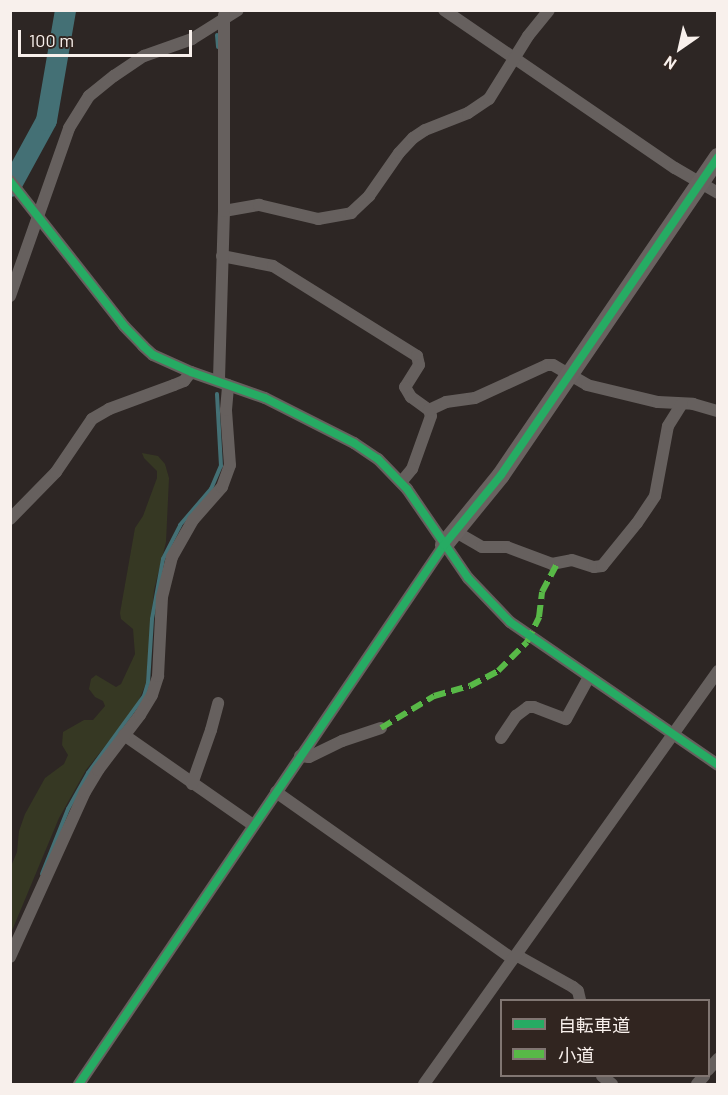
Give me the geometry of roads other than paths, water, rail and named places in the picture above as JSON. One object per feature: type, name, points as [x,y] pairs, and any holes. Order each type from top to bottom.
[{"type":"street","points":[[10,296],[69,128],[89,96],[144,56],[192,39],[224,15],[238,10]]},
{"type":"street","points":[[444,10],[717,193]]},
{"type":"street","points":[[224,211],[259,205],[318,219],[351,213],[369,196],[399,153],[413,138],[425,130],[468,113],[489,99],[549,10]]},
{"type":"street","points":[[10,957],[33,911],[74,813],[98,770],[147,705],[158,676],[162,597],[172,556],[193,520],[214,498],[227,475],[231,454],[224,382],[222,256],[224,15]]},
{"type":"street","points":[[79,1084],[450,538],[501,475],[717,157]]},
{"type":"street","points":[[14,186],[142,346],[153,355],[191,372],[265,398],[354,443],[378,459],[450,538],[468,578],[510,622],[717,765]]},
{"type":"street","points":[[222,256],[273,266],[413,353],[419,365],[405,387],[407,392],[429,410]]},
{"type":"street","points":[[429,410],[446,402],[475,398],[542,366],[554,365],[587,385],[658,402],[717,411]]},
{"type":"street","points":[[10,519],[56,472],[92,419],[109,409],[174,386],[184,381],[191,372]]},
{"type":"street","points":[[450,538],[482,548],[507,547],[552,564],[572,560],[594,567],[602,566],[637,523],[655,496],[668,426],[682,404]]},
{"type":"street","points":[[401,482],[412,469],[429,424],[429,410]]},
{"type":"street","points":[[424,1084],[717,670]]},
{"type":"street","points":[[501,738],[516,716],[528,707],[534,707],[566,719],[589,677]]},
{"type":"street","points":[[192,784],[218,703]]},
{"type":"street","points":[[300,756],[309,757],[342,741],[381,728]]},
{"type":"street","points":[[124,735],[253,825]]},
{"type":"street","points":[[276,792],[514,957],[573,987],[578,992],[580,999]]},
{"type":"waterway","points":[[10,186],[46,120],[65,10]]},
{"type":"waterway","points":[[217,35],[218,47]]},
{"type":"waterway","points":[[42,874],[68,809],[88,773],[144,696],[148,683],[152,619],[163,559],[180,525],[211,489],[221,466],[217,394]]}]
